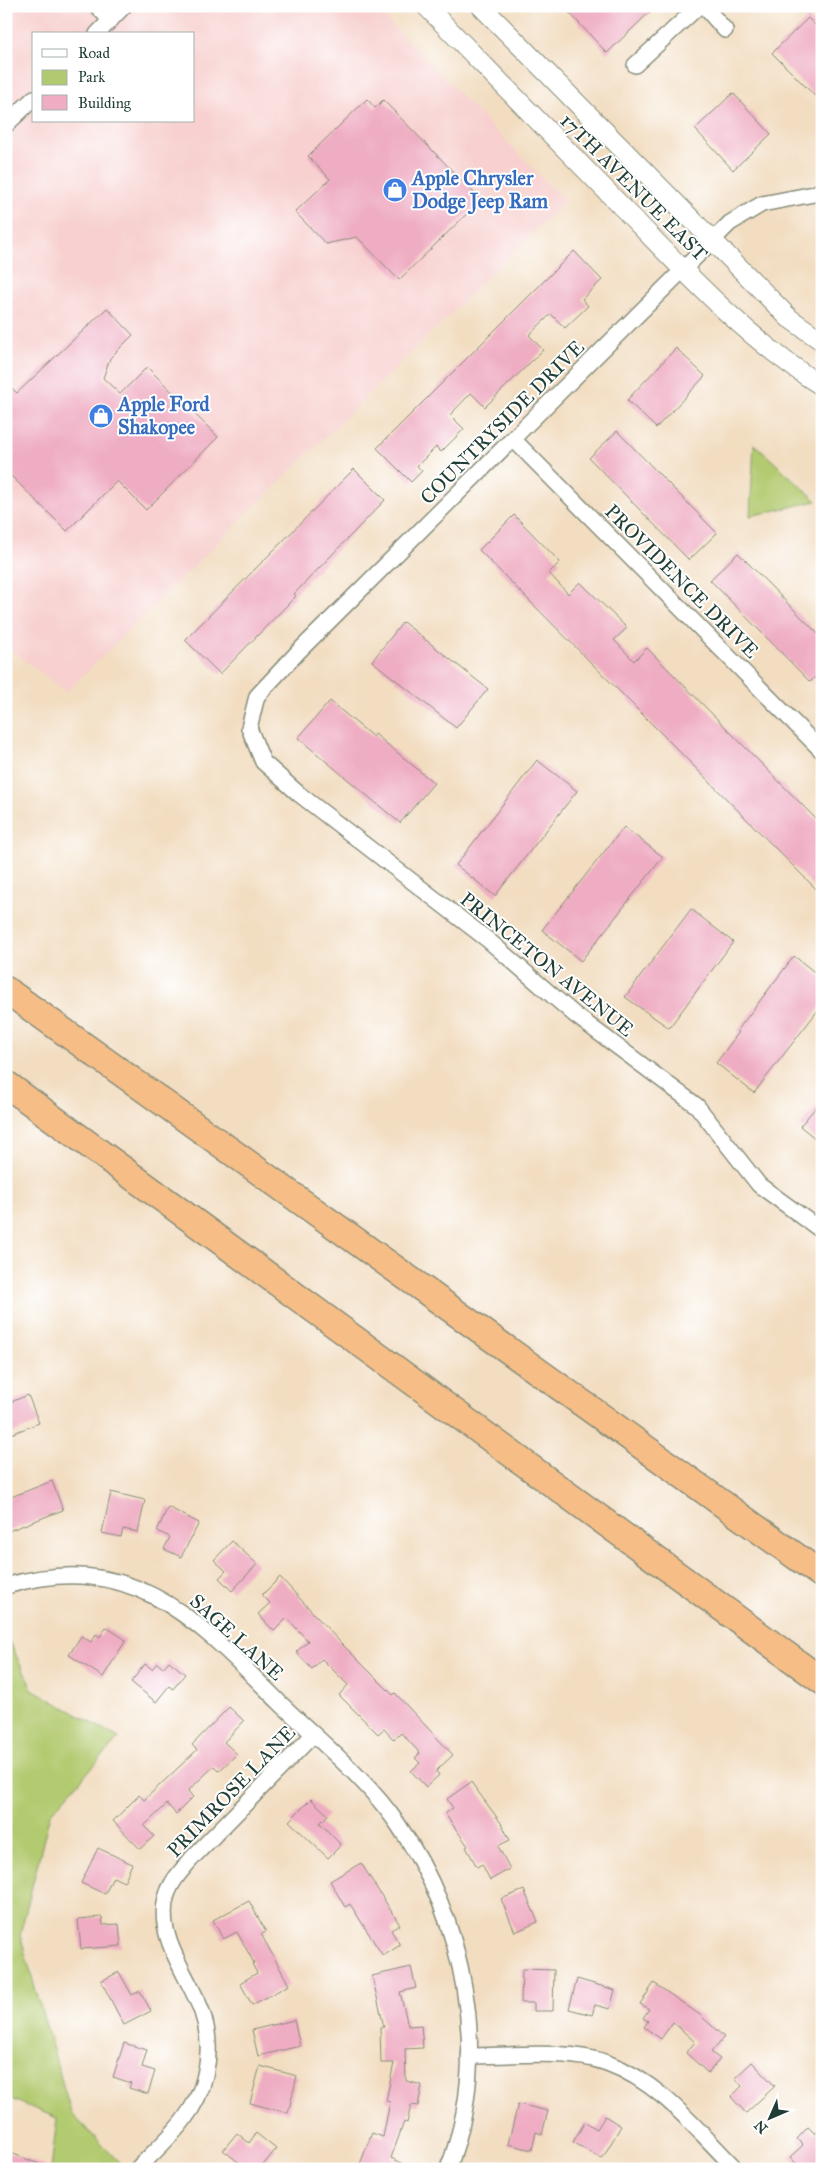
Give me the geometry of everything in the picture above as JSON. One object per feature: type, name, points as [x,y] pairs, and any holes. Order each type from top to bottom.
[{"type":"highway","points":[[6,972],[195,1125]]},
{"type":"highway","points":[[6,990],[822,1575]]},
{"type":"highway","points":[[6,1084],[822,1681]]},
{"type":"highway","points":[[6,1103],[108,1160]]},
{"type":"street","points":[[97,6],[110,20]]},
{"type":"street","points":[[99,32],[124,6]]},
{"type":"street","name":"17TH AVENUE EAST","points":[[426,6],[741,325],[790,366],[822,386]]},
{"type":"street","name":"17TH AVENUE EAST","points":[[482,6],[790,318],[822,341]]},
{"type":"street","points":[[636,65],[699,6]]},
{"type":"street","points":[[704,6],[726,30]]},
{"type":"street","points":[[6,125],[32,100]]},
{"type":"street","name":"COUNTRYSIDE DRIVE","points":[[250,728],[257,696],[305,645],[730,223],[762,204],[814,194],[822,190]]},
{"type":"street","name":"PROVIDENCE DRIVE","points":[[513,439],[821,750]]},
{"type":"street","name":"PRINCETON AVENUE","points":[[250,728],[263,762],[300,794],[488,940],[575,1015],[697,1106],[759,1185],[822,1231]]},
{"type":"street","name":"SAGE LANE","points":[[6,1586],[47,1577],[81,1577],[111,1580],[142,1590],[166,1602],[191,1618],[217,1640],[352,1772],[396,1822],[431,1883],[455,1944],[467,2005],[469,2056],[465,2106],[454,2154],[448,2169]]},
{"type":"street","name":"PRIMROSE LANE","points":[[136,2169],[184,2120],[196,2100],[205,2077],[208,2055],[207,2034],[201,2011],[169,1939],[164,1919],[166,1898],[176,1876],[193,1857],[313,1735]]},
{"type":"street","points":[[469,2056],[564,2055],[606,2062],[638,2078],[671,2103],[736,2169]]},
{"type":"shaded area","points":[[6,6],[373,6],[565,201],[66,692],[6,646]]},
{"type":"green space","points":[[754,444],[817,501],[750,516]]},
{"type":"green space","points":[[6,1634],[32,1689],[119,1738],[50,1814],[20,1935],[71,2113],[120,2163],[114,2169],[51,2169],[57,2118],[6,2097]]},
{"type":"building","points":[[563,6],[656,6],[607,53]]},
{"type":"building","points":[[808,18],[822,32],[822,103],[772,53]]},
{"type":"building","points":[[733,93],[771,134],[733,170],[695,129]]},
{"type":"building","name":"Apple Chrysler Dodge Jeep Ram","points":[[367,99],[375,108],[383,100],[481,200],[399,280],[357,237],[326,244],[295,212],[330,179],[308,156]]},
{"type":"building","points":[[574,251],[602,280],[582,299],[588,306],[565,328],[551,314],[529,335],[543,350],[485,407],[471,393],[450,415],[464,429],[441,452],[436,447],[417,466],[422,471],[411,482],[377,448]]},
{"type":"building","name":"Apple Ford Shakopee","points":[[107,308],[133,335],[110,358],[103,378],[120,394],[147,367],[218,437],[146,510],[117,481],[67,531],[6,471],[6,383],[17,393]]},
{"type":"building","points":[[676,348],[705,376],[656,428],[627,400]]},
{"type":"building","points":[[617,431],[717,533],[689,560],[589,458]]},
{"type":"building","points":[[354,469],[385,500],[220,674],[185,640]]},
{"type":"building","points":[[514,515],[560,562],[549,573],[568,594],[580,582],[627,628],[614,640],[634,661],[647,648],[822,825],[822,895],[479,550]]},
{"type":"building","points":[[738,553],[822,638],[822,670],[810,682],[710,580]]},
{"type":"building","points":[[403,622],[488,689],[456,728],[372,661]]},
{"type":"building","points":[[330,701],[373,737],[375,734],[434,783],[400,823],[298,738]]},
{"type":"building","points":[[537,760],[577,791],[495,896],[456,865]]},
{"type":"building","points":[[624,827],[663,857],[581,961],[542,930]]},
{"type":"building","points":[[691,909],[733,942],[669,1028],[625,997]]},
{"type":"building","points":[[794,956],[822,978],[822,1005],[754,1093],[716,1063],[739,1032],[737,1031]]},
{"type":"building","points":[[822,1100],[822,1144],[800,1126]]},
{"type":"building","points":[[28,1395],[39,1423],[6,1436],[6,1404]]},
{"type":"building","points":[[52,1481],[63,1510],[6,1532],[6,1499]]},
{"type":"building","points":[[111,1492],[145,1500],[138,1532],[123,1529],[121,1537],[102,1533]]},
{"type":"building","points":[[168,1507],[199,1523],[181,1557],[164,1549],[170,1537],[157,1531]]},
{"type":"building","points":[[232,1541],[257,1564],[232,1591],[219,1578],[226,1571],[214,1560]]},
{"type":"building","points":[[280,1577],[340,1642],[393,1695],[395,1693],[453,1755],[436,1771],[439,1775],[426,1787],[411,1771],[420,1763],[415,1758],[420,1753],[401,1733],[394,1740],[384,1729],[378,1734],[339,1695],[348,1685],[322,1659],[312,1669],[296,1652],[308,1641],[287,1618],[274,1631],[258,1614],[270,1603],[262,1595]]},
{"type":"building","points":[[106,1627],[126,1640],[103,1677],[69,1655],[81,1636],[91,1642],[96,1634],[100,1637]]},
{"type":"building","points":[[169,1661],[185,1674],[173,1689],[169,1686],[156,1702],[131,1682],[145,1664],[152,1669],[157,1663],[163,1668]]},
{"type":"building","points":[[229,1707],[244,1721],[224,1742],[237,1754],[219,1771],[214,1766],[188,1791],[193,1797],[176,1814],[167,1804],[144,1826],[154,1836],[140,1849],[113,1821],[139,1795],[144,1800],[197,1750],[192,1745]]},
{"type":"building","points":[[471,1782],[501,1823],[510,1840],[498,1846],[510,1869],[490,1880],[482,1864],[477,1867],[466,1847],[468,1846],[445,1814],[453,1808],[447,1799]]},
{"type":"building","points":[[311,1799],[328,1815],[320,1823],[341,1845],[328,1858],[289,1821]]},
{"type":"building","points":[[98,1848],[132,1864],[124,1882],[113,1877],[105,1894],[81,1883]]},
{"type":"building","points":[[361,1863],[400,1925],[391,1930],[400,1945],[383,1956],[350,1904],[345,1907],[330,1881]]},
{"type":"building","points":[[524,1890],[538,1922],[515,1932],[501,1899]]},
{"type":"building","points":[[249,1901],[266,1932],[261,1934],[289,1985],[252,2005],[240,1983],[257,1973],[252,1964],[254,1963],[237,1932],[223,1939],[213,1920]]},
{"type":"building","points":[[102,1917],[103,1925],[119,1924],[121,1946],[81,1949],[78,1919]]},
{"type":"building","points":[[411,1967],[416,1988],[400,1992],[408,2026],[421,2025],[423,2048],[405,2049],[406,2081],[422,2085],[418,2106],[411,2105],[407,2123],[404,2122],[391,2158],[415,2169],[371,2169],[360,2164],[372,2133],[383,2137],[390,2102],[386,2101],[394,2063],[381,2063],[380,2027],[384,2027],[372,1976]]},
{"type":"building","points":[[522,1969],[554,1970],[553,2011],[534,2011],[534,2003],[521,2003]]},
{"type":"building","points":[[119,1972],[132,1995],[140,1991],[151,2011],[124,2025],[101,1981]]},
{"type":"building","points":[[577,1979],[615,1990],[610,2009],[595,2005],[592,2015],[569,2009]]},
{"type":"building","points":[[654,1983],[700,2015],[724,2037],[711,2052],[720,2059],[708,2073],[686,2053],[695,2042],[673,2022],[661,2039],[644,2027],[648,2021],[643,2018],[649,2009],[640,2004]]},
{"type":"building","points":[[294,2020],[300,2046],[258,2056],[252,2030]]},
{"type":"building","points":[[124,2043],[147,2050],[142,2067],[155,2071],[148,2094],[129,2088],[131,2083],[113,2077]]},
{"type":"building","points":[[752,2062],[775,2086],[746,2113],[731,2097],[742,2086],[735,2078]]},
{"type":"building","points":[[260,2066],[297,2076],[288,2113],[250,2103]]},
{"type":"building","points":[[518,2104],[548,2111],[542,2134],[536,2132],[532,2150],[508,2144]]},
{"type":"building","points":[[605,2116],[621,2126],[602,2159],[573,2142],[585,2122],[597,2129]]},
{"type":"building","points":[[822,2126],[822,2169],[802,2169],[790,2157],[803,2145],[797,2139],[808,2127],[815,2134]]},
{"type":"building","points":[[237,2133],[249,2143],[256,2133],[276,2149],[260,2169],[247,2169],[223,2150]]},
{"type":"building","points":[[6,2151],[49,2168],[49,2169],[6,2169]]},
{"type":"place","name":"Apple Chrysler Dodge Jeep Ram","points":[[395,190]]},
{"type":"place","name":"Apple Ford Shakopee","points":[[101,416]]}]
